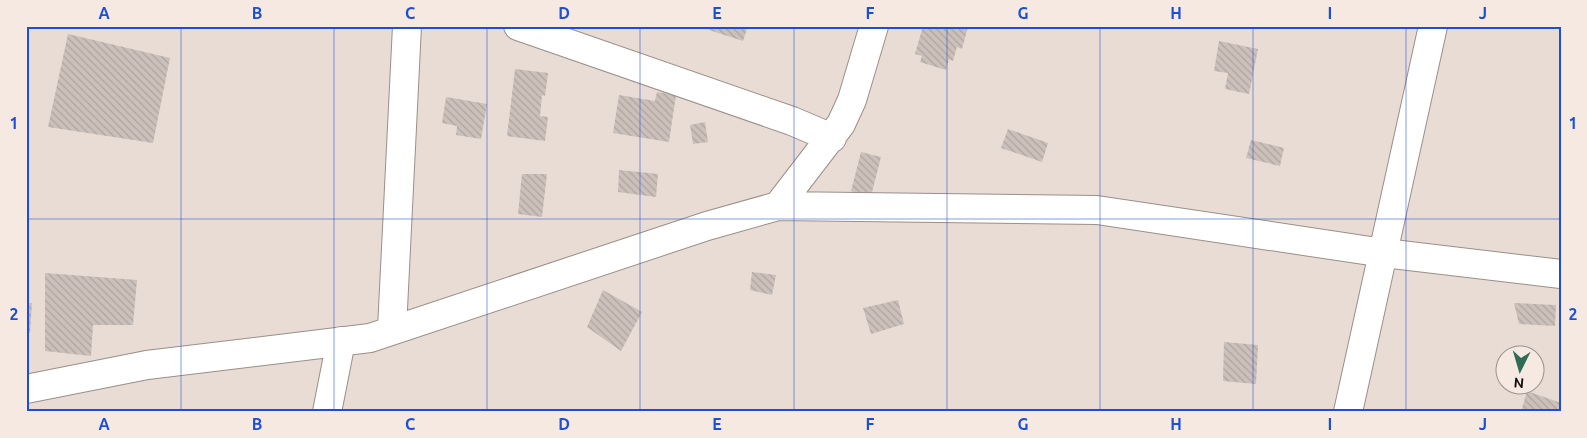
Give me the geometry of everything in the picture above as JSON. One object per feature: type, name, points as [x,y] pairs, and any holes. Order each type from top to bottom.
[{"type":"street","points":[[392,329],[406,26]]},
{"type":"street","points":[[518,26],[792,120],[832,138]]},
{"type":"street","points":[[778,206],[841,124],[852,100],[874,26]]},
{"type":"street","points":[[1348,412],[1433,26]]},
{"type":"street","points":[[26,389],[147,365],[370,338],[392,329],[707,226],[778,206],[1097,210],[1384,253],[1561,274]]},
{"type":"street","points":[[327,412],[341,341]]},
{"type":"building","points":[[710,26],[748,26],[743,41],[709,30]]},
{"type":"building","points":[[923,26],[968,27],[962,49],[957,47],[953,61],[949,59],[946,70],[920,62],[922,56],[915,54]]},
{"type":"building","points":[[68,34],[170,58],[153,143],[48,127]]},
{"type":"building","points":[[1219,41],[1258,49],[1249,94],[1225,89],[1228,73],[1214,71]]},
{"type":"building","points":[[515,69],[548,73],[545,96],[542,95],[540,116],[548,117],[545,141],[507,136]]},
{"type":"building","points":[[657,92],[676,95],[669,142],[613,133],[619,95],[655,101]]},
{"type":"building","points":[[446,97],[487,104],[481,139],[456,135],[457,126],[442,123]]},
{"type":"building","points":[[705,122],[708,142],[693,144],[690,125]]},
{"type":"building","points":[[1008,129],[1048,143],[1042,162],[1001,148]]},
{"type":"building","points":[[1251,140],[1284,148],[1280,166],[1246,158]]},
{"type":"building","points":[[861,152],[881,157],[871,196],[851,191]]},
{"type":"building","points":[[619,170],[658,174],[656,197],[618,192]]},
{"type":"building","points":[[522,174],[547,174],[542,217],[518,214]]},
{"type":"building","points":[[752,272],[776,275],[772,295],[750,290]]},
{"type":"building","points":[[45,273],[137,280],[133,325],[93,325],[91,356],[45,351]]},
{"type":"building","points":[[603,290],[642,312],[621,351],[587,327]]},
{"type":"building","points":[[898,300],[904,324],[871,334],[863,308]]},
{"type":"building","points":[[26,303],[32,303],[30,333],[26,333]]},
{"type":"building","points":[[1514,303],[1556,305],[1555,326],[1519,324]]},
{"type":"building","points":[[1224,342],[1258,345],[1256,384],[1223,381]]},
{"type":"building","points":[[1526,396],[1541,396],[1561,403],[1559,412],[1521,412]]}]
